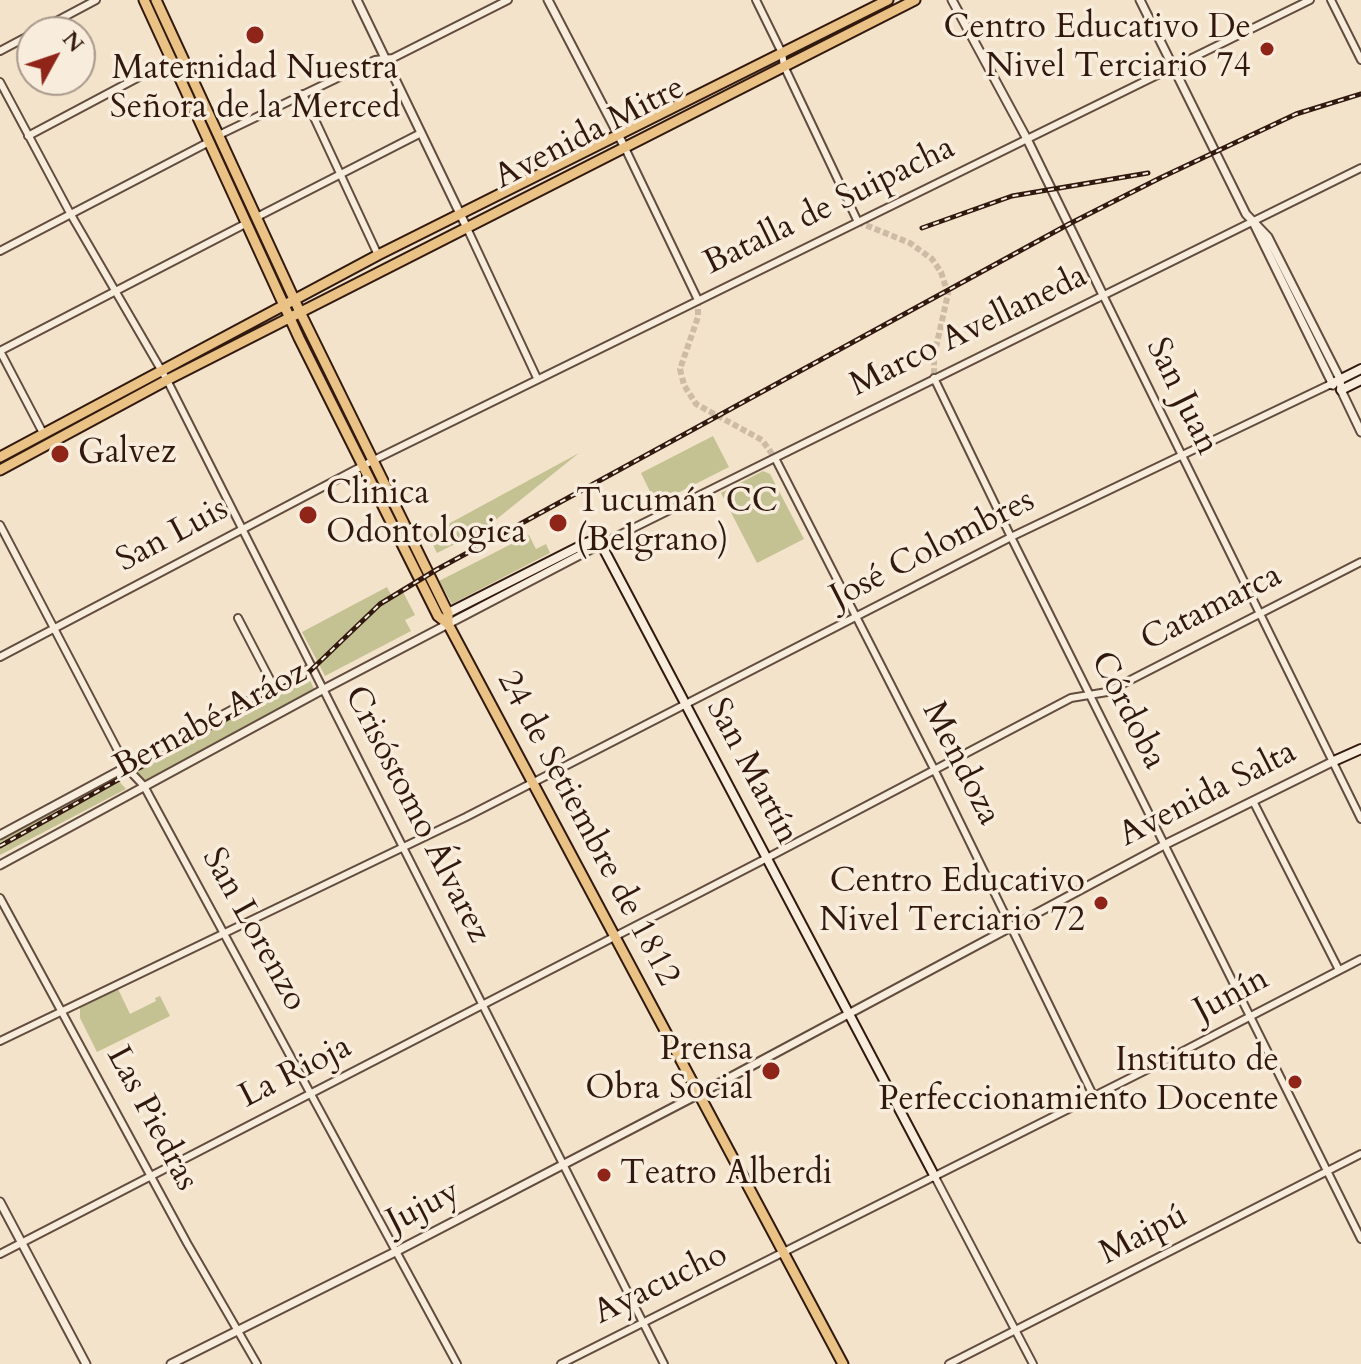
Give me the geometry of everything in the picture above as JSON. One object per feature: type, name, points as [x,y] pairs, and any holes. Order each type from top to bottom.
[{"type":"main road","name":"24 de Setiembre de 1812","points":[[144,0],[299,338],[843,1364]]},
{"type":"main road","name":"24 de Setiembre de 1812","points":[[156,0],[311,334],[367,463]]},
{"type":"main road","name":"Avenida Mitre","points":[[164,375],[263,316],[378,255],[888,0]]},
{"type":"main road","name":"Avenida Mitre","points":[[164,375],[273,326],[915,0]]},
{"type":"main road","points":[[280,266],[300,289],[312,290],[320,286]]},
{"type":"main road","points":[[263,316],[275,303],[274,282]]},
{"type":"main road","points":[[311,334],[311,317],[326,299]]},
{"type":"main road","points":[[273,326],[287,327],[299,338]]},
{"type":"main road","name":"José Colombres","points":[[1331,384],[1361,369]]},
{"type":"main road","points":[[0,457],[164,375]]},
{"type":"main road","points":[[0,470],[164,375]]},
{"type":"main road","points":[[1341,390],[1361,380]]},
{"type":"main road","name":"Marco Avellaneda","points":[[448,619],[586,543],[601,544]]},
{"type":"main road","name":"San Martín","points":[[601,544],[935,1177]]},
{"type":"main road","name":"Avenida Salta","points":[[1334,761],[1361,749]]},
{"type":"street","points":[[66,16],[96,0]]},
{"type":"street","points":[[357,0],[537,378]]},
{"type":"street","points":[[219,135],[375,60],[393,58],[508,0]]},
{"type":"street","points":[[548,0],[624,146],[698,300]]},
{"type":"street","points":[[756,0],[858,222]]},
{"type":"street","name":"San Juan","points":[[952,0],[1027,139],[1361,819]]},
{"type":"street","points":[[1140,0],[1246,214],[1268,237],[1340,379],[1341,390],[1361,432]]},
{"type":"street","name":"Batalla de Suipacha","points":[[367,463],[1310,0]]},
{"type":"street","points":[[1331,0],[1361,60]]},
{"type":"street","points":[[28,136],[171,60]]},
{"type":"street","name":"Crisóstomo Álvarez","points":[[0,82],[70,213],[164,375],[664,1364]]},
{"type":"street","points":[[303,94],[378,255]]},
{"type":"street","points":[[257,217],[421,133]]},
{"type":"street","points":[[0,251],[209,142]]},
{"type":"street","name":"Marco Avellaneda","points":[[601,544],[1361,168]]},
{"type":"street","points":[[1253,222],[1258,238],[1331,384],[1341,390]]},
{"type":"street","points":[[43,433],[0,351],[247,223]]},
{"type":"street","name":"Córdoba","points":[[934,378],[1361,1239]]},
{"type":"street","name":"José Colombres","points":[[0,1041],[403,847],[687,705],[1011,537],[1331,384]]},
{"type":"street","name":"Mendoza","points":[[775,458],[934,769],[1093,1095]]},
{"type":"street","name":"San Luis","points":[[0,657],[367,463]]},
{"type":"street","name":"San Lorenzo","points":[[0,525],[127,768],[144,786],[457,1364]]},
{"type":"street","name":"Catamarca","points":[[615,937],[1071,698],[1107,692],[1361,562]]},
{"type":"street","points":[[238,618],[275,689]]},
{"type":"street","name":"Bernabé Aráoz","points":[[0,865],[448,619]]},
{"type":"street","name":"Bernabé Aráoz","points":[[0,835],[312,667]]},
{"type":"street","name":"Avenida Salta","points":[[699,1094],[1011,925],[1334,761]]},
{"type":"street","points":[[1253,801],[1339,970]]},
{"type":"street","name":"Las Piedras","points":[[0,898],[187,1243],[257,1364]]},
{"type":"street","name":"La Rioja","points":[[0,1254],[615,937]]},
{"type":"street","name":"Junín","points":[[784,1253],[1361,959]]},
{"type":"street","name":"Jujuy","points":[[171,1364],[699,1094]]},
{"type":"street","name":"Maipú","points":[[949,1364],[1361,1154]]},
{"type":"street","name":"San Martín","points":[[935,1177],[1033,1364]]},
{"type":"street","points":[[0,1202],[86,1364]]},
{"type":"street","name":"Ayacucho","points":[[561,1364],[784,1253]]},
{"type":"shaded area","points":[[713,436],[729,467],[656,504],[641,473]]},
{"type":"shaded area","points":[[579,453],[483,530],[437,553],[428,535]]},
{"type":"shaded area","points":[[763,471],[770,474],[804,539],[757,563],[721,493]]},
{"type":"shaded area","points":[[529,535],[536,549],[546,544],[550,553],[452,604],[439,581]]},
{"type":"shaded area","points":[[387,587],[392,597],[403,592],[415,615],[405,620],[411,631],[325,676],[302,632]]},
{"type":"shaded area","points":[[308,676],[314,689],[138,785],[129,776]]},
{"type":"shaded area","points":[[116,778],[126,789],[0,855],[0,840]]},
{"type":"shaded area","points":[[118,989],[130,1014],[160,996],[170,1016],[97,1052],[80,1018],[80,1008]]},
{"type":"tunnel","points":[[858,222],[910,243],[932,259],[941,272],[948,294],[934,356],[934,378]]},
{"type":"tunnel","points":[[698,300],[698,317],[680,369],[684,385],[696,404],[762,440],[775,458]]},
{"type":"railway","points":[[0,846],[308,673],[380,604],[436,570],[1069,224],[1296,114],[1361,94]]},
{"type":"railway","points":[[922,228],[1012,196],[1148,173]]},
{"type":"place","name":"Maternidad Nuestra Señora de la Merced","points":[[255,35]]},
{"type":"place","name":"Centro Educativo De Nivel Terciario 74","points":[[1267,49]]},
{"type":"place","name":"Galvez","points":[[60,454]]},
{"type":"place","name":"Clinica Odontologica","points":[[308,515]]},
{"type":"place","name":"Tucumán CC (Belgrano)","points":[[558,523]]},
{"type":"place","name":"Centro Educativo Nivel Terciario 72","points":[[1101,903]]},
{"type":"place","name":"Prensa Obra Social","points":[[771,1071]]},
{"type":"place","name":"Instituto de Perfeccionamiento Docente","points":[[1295,1082]]},
{"type":"place","name":"Teatro Alberdi","points":[[604,1175]]}]
